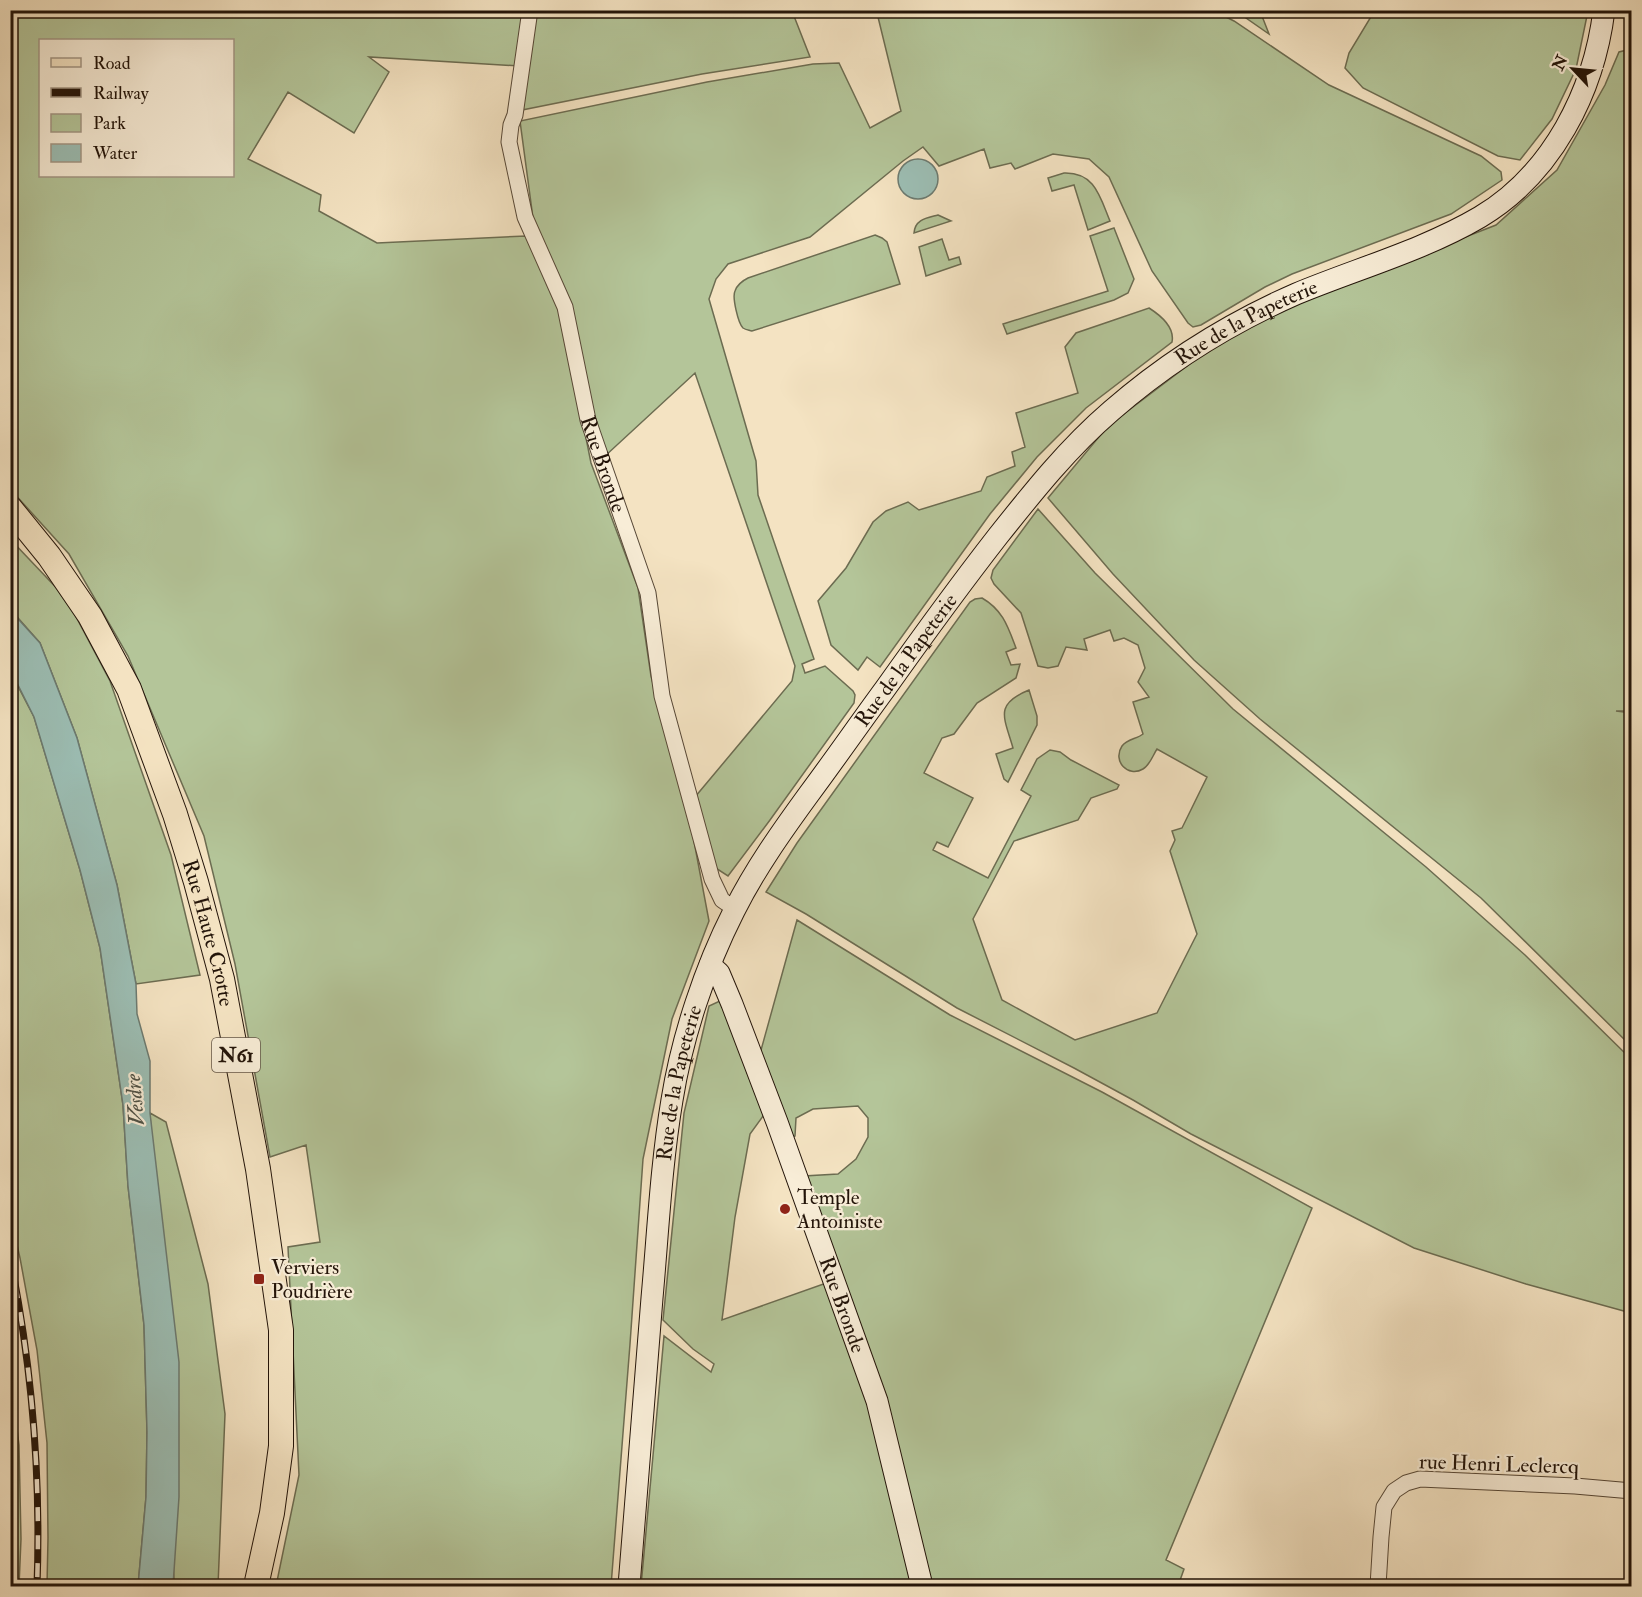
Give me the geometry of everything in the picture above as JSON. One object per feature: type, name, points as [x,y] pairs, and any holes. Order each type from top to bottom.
[{"type":"main road","name":"Rue de la Papeterie","points":[[628,1587],[662,1178],[672,1096],[693,1015],[710,965],[735,909],[752,878],[785,828],[913,651],[1002,531],[1066,453],[1110,412],[1145,384],[1195,349],[1243,320],[1295,295],[1460,228],[1484,215],[1506,198],[1544,160],[1572,117],[1591,71],[1601,34],[1604,10]]},
{"type":"main road","name":"Rue Haute Crotte","points":[[10,508],[49,556],[90,616],[129,689],[175,814],[222,979],[258,1169],[281,1330],[281,1446],[272,1513],[256,1587]]},
{"type":"main road","name":"Rue Bronde","points":[[710,965],[719,973],[724,984],[777,1122],[877,1401],[922,1587]]},
{"type":"street","name":"Rue Bronde","points":[[530,10],[509,142],[525,217],[565,307],[588,420],[648,593],[662,696],[712,879],[722,900],[735,909]]},
{"type":"street","name":"rue Henri Leclercq","points":[[1378,1587],[1384,1507],[1394,1491],[1406,1483],[1420,1479],[1632,1491]]},
{"type":"green space","points":[[1375,10],[1588,11],[1576,69],[1552,119],[1520,160],[1498,156],[1363,88],[1345,68],[1349,53]]},
{"type":"green space","points":[[11,11],[527,11],[520,66],[369,57],[389,72],[354,133],[288,92],[248,159],[321,195],[319,211],[377,243],[526,236],[561,313],[591,463],[638,588],[651,676],[693,836],[709,921],[672,1019],[643,1159],[611,1586],[276,1586],[299,1475],[288,1247],[320,1242],[306,1145],[270,1157],[235,964],[204,836],[128,656],[69,554],[11,490]]},
{"type":"green space","points":[[536,11],[792,11],[810,57],[702,74],[522,110]]},
{"type":"green space","points":[[881,11],[1214,11],[1234,21],[1329,85],[1481,156],[1501,172],[1502,180],[1451,214],[1292,274],[1265,287],[1201,325],[1193,327],[1152,271],[1109,177],[1089,159],[1053,154],[1015,169],[1011,163],[990,168],[984,149],[939,166],[923,147],[810,237],[728,264],[716,279],[709,299],[756,461],[758,495],[814,659],[802,664],[805,673],[825,666],[855,695],[854,703],[728,876],[711,865],[695,797],[792,681],[795,666],[695,373],[604,457],[535,233],[520,121],[707,82],[813,64],[839,63],[870,128],[901,111],[878,17]]},
{"type":"green space","points":[[1236,11],[1260,11],[1269,34]]},
{"type":"green space","points":[[1631,49],[1632,711],[1616,711],[1632,713],[1631,1046],[1481,898],[1260,719],[1194,660],[1113,574],[1048,498],[1108,426],[1199,357],[1246,328],[1304,300],[1496,225],[1557,170],[1605,85],[1619,52]]},
{"type":"green space","points":[[1064,173],[1074,174],[1090,181],[1110,221],[1088,230],[1074,185],[1052,191],[1048,178]]},
{"type":"green space","points":[[938,215],[951,221],[914,233],[919,222]]},
{"type":"green space","points":[[1114,228],[1134,279],[1128,293],[1114,300],[1007,334],[1003,324],[1108,291],[1090,236]]},
{"type":"green space","points":[[875,235],[887,242],[900,284],[752,331],[743,328],[737,316],[734,294],[744,280]]},
{"type":"green space","points":[[942,239],[949,260],[959,257],[961,264],[926,276],[919,247]]},
{"type":"green space","points":[[1149,308],[1169,326],[1172,342],[1086,408],[1037,457],[990,514],[880,667],[867,657],[858,670],[831,645],[818,601],[846,568],[873,522],[886,511],[908,502],[919,510],[981,491],[987,477],[1015,466],[1012,452],[1025,447],[1016,413],[1078,393],[1065,347],[1076,333]]},
{"type":"green space","points":[[1038,509],[1095,573],[1233,709],[1426,867],[1525,955],[1631,1059],[1631,1313],[1526,1284],[1414,1248],[1191,1134],[1074,1068],[957,1008],[806,914],[766,892],[797,843],[970,602],[982,598],[1000,614],[1010,633],[1016,648],[1006,652],[1011,665],[1020,664],[1016,678],[977,703],[954,734],[942,738],[924,773],[973,798],[948,847],[937,842],[933,850],[988,878],[1031,796],[1021,790],[1037,759],[1050,750],[1060,752],[1119,785],[1117,789],[1091,798],[1078,820],[1014,841],[973,919],[1002,1000],[1075,1040],[1157,1013],[1197,934],[1170,851],[1175,840],[1172,831],[1182,828],[1207,777],[1157,749],[1148,765],[1143,769],[1127,770],[1120,762],[1119,752],[1122,746],[1143,734],[1133,702],[1149,697],[1138,682],[1145,668],[1138,645],[1124,638],[1114,641],[1110,630],[1084,639],[1087,650],[1066,647],[1058,666],[1048,668],[1038,666],[1021,613],[991,578],[993,570]]},
{"type":"green space","points":[[10,539],[66,598],[110,681],[171,855],[200,975],[136,984],[117,885],[77,738],[40,643],[11,610]]},
{"type":"green space","points":[[10,671],[34,717],[80,870],[100,948],[123,1105],[128,1186],[144,1325],[146,1497],[138,1586],[47,1586],[47,1443],[37,1350],[10,1215]]},
{"type":"green space","points":[[1029,690],[1037,716],[1037,725],[1008,782],[1004,779],[996,754],[1013,748],[1005,720],[1006,706],[1018,695]]},
{"type":"green space","points":[[797,920],[950,1015],[1102,1092],[1312,1208],[1166,1560],[1184,1569],[1178,1586],[927,1586],[804,1176],[838,1174],[856,1159],[868,1137],[868,1118],[858,1106],[813,1109],[796,1118],[795,1136],[788,1139],[758,1061]]},
{"type":"green space","points":[[722,1000],[748,1075],[766,1112],[750,1134],[735,1217],[722,1320],[832,1281],[882,1441],[915,1586],[641,1586],[664,1336],[711,1372],[714,1364],[693,1349],[663,1320],[684,1113],[709,1006]]},
{"type":"green space","points":[[150,1113],[166,1122],[208,1284],[225,1414],[218,1586],[173,1586]]},
{"type":"green space","points":[[10,1373],[19,1445],[21,1539],[19,1586],[10,1586]]},
{"type":"water","points":[[918,159],[926,160],[932,165],[937,171],[937,187],[932,193],[926,198],[918,199],[910,198],[904,193],[899,187],[898,179],[899,171],[904,165],[910,160]]},
{"type":"water","name":"Vesdre","points":[[10,610],[40,643],[77,738],[117,885],[136,984],[137,1014],[150,1061],[150,1113],[179,1362],[179,1497],[173,1586],[138,1586],[146,1497],[144,1325],[128,1186],[123,1105],[100,948],[80,870],[34,717],[11,671]]},
{"type":"railway","points":[[10,1257],[24,1339],[33,1421],[38,1504],[37,1586]]},
{"type":"place","name":"Temple Antoiniste","points":[[785,1209]]},
{"type":"place","name":"Verviers Poudrière","points":[[259,1279]]}]
